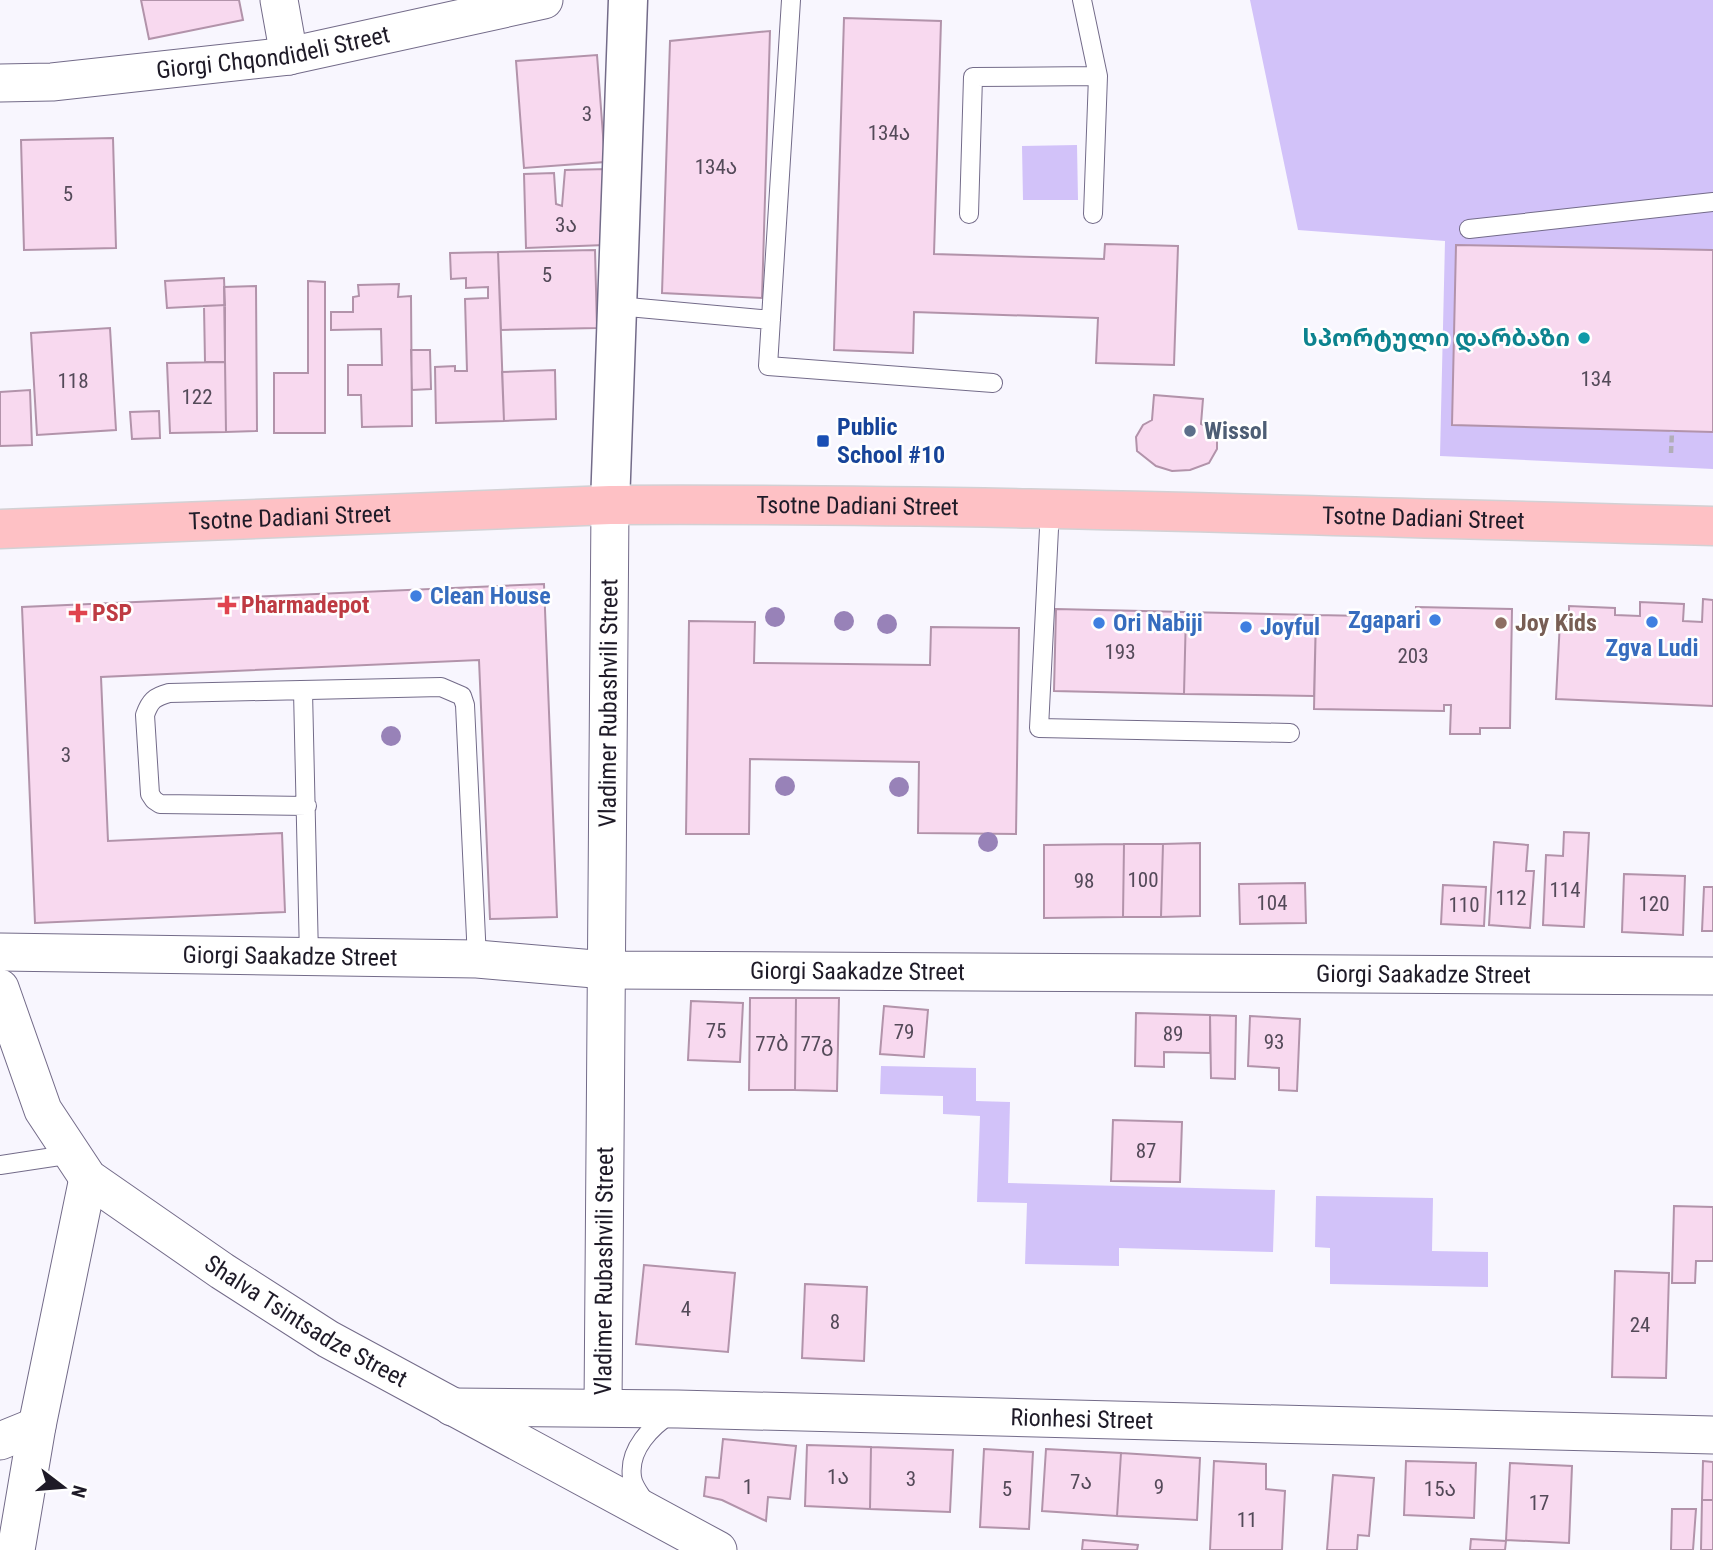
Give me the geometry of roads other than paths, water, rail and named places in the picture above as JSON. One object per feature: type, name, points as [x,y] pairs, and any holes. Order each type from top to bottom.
[{"type":"main road","name":"Tsotne Dadiani Street","points":[[0,529],[610,505],[1050,509],[1713,526]]},
{"type":"street","points":[[279,0],[289,56]]},
{"type":"street","name":"Giorgi Chqondideli Street","points":[[0,83],[52,82],[289,56],[544,0]]},
{"type":"street","name":"Vladimer Rubashvili Street","points":[[603,1407],[610,505],[628,0]]},
{"type":"street","name":"Giorgi Saakadze Street","points":[[0,952],[477,959],[606,970],[1713,976]]},
{"type":"street","name":"Shalva Tsintsadze Street","points":[[0,988],[43,1110],[80,1166],[222,1271],[328,1339],[718,1550]]},
{"type":"street","points":[[16,1550],[80,1166]]},
{"type":"street","name":"Rionhesi Street","points":[[452,1407],[603,1407],[1713,1435]]},
{"type":"street","points":[[0,1441],[37,1426]]},
{"type":"lane","points":[[791,0],[768,366],[993,383]]},
{"type":"lane","points":[[1082,0],[1098,76],[1093,214]]},
{"type":"lane","points":[[969,214],[973,77],[1098,76]]},
{"type":"lane","points":[[1469,229],[1713,202]]},
{"type":"lane","points":[[617,306],[771,320]]},
{"type":"lane","points":[[1050,509],[1039,728],[1290,733]]},
{"type":"lane","points":[[307,806],[160,804],[150,794],[145,715],[149,703],[156,696],[169,692],[441,687],[462,696],[465,705],[477,959]]},
{"type":"lane","points":[[303,691],[309,956]]},
{"type":"lane","points":[[0,1165],[80,1166]]},
{"type":"lane","points":[[654,1516],[636,1489],[631,1475],[643,1437],[658,1422],[678,1409]]},
{"type":"place","name":"სპორტული დარბაზი","points":[[1584,338]]},
{"type":"place","name":"Wissol","points":[[1190,431]]},
{"type":"place","name":"Public School #10","points":[[823,441]]},
{"type":"place","name":"Clean House","points":[[416,596]]},
{"type":"place","name":"Pharmadepot","points":[[227,605]]},
{"type":"place","name":"PSP","points":[[78,613]]},
{"type":"place","name":"Zgapari","points":[[1435,620]]},
{"type":"place","name":"Zgva Ludi","points":[[1652,622]]},
{"type":"place","name":"Ori Nabiji","points":[[1099,623]]},
{"type":"place","name":"Joy Kids","points":[[1501,623]]},
{"type":"place","name":"Joyful","points":[[1246,627]]}]
